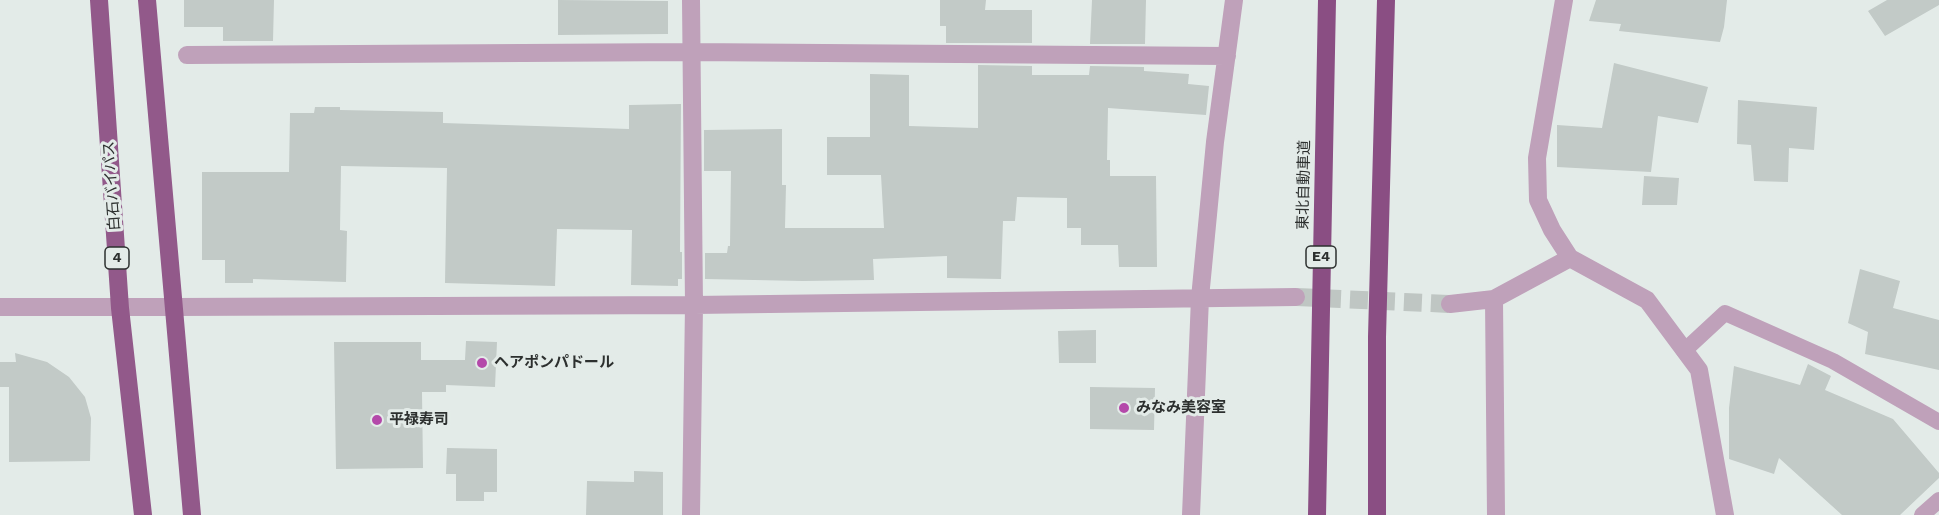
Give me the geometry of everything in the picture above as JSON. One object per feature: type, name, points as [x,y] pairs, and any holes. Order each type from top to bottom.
[{"type":"highway","name":"白石バイパス","points":[[99,0],[120,308],[144,515]]},
{"type":"highway","points":[[147,0],[192,515]]},
{"type":"highway","name":"東北自動車道","points":[[1317,515],[1327,0]]},
{"type":"highway","points":[[1377,515],[1377,337],[1386,0]]},
{"type":"street","points":[[691,0],[694,305],[691,515]]},
{"type":"street","points":[[1191,515],[1200,298],[1215,142],[1234,0]]},
{"type":"street","points":[[1564,0],[1537,158],[1538,200],[1552,230],[1570,258],[1647,300],[1699,370],[1725,515]]},
{"type":"street","points":[[186,56],[690,52],[1227,56]]},
{"type":"street","points":[[1450,304],[1494,299],[1570,258]]},
{"type":"street","points":[[0,307],[694,305],[1296,297]]},
{"type":"street","points":[[1494,299],[1496,515]]},
{"type":"lane","points":[[1684,351],[1725,313],[1833,361],[1939,422]]},
{"type":"lane","points":[[1923,515],[1939,500]]},
{"type":"building","points":[[184,0],[274,0],[273,41],[223,41],[223,27],[184,27]]},
{"type":"building","points":[[558,0],[668,1],[668,34],[558,35]]},
{"type":"building","points":[[940,0],[986,0],[985,10],[1032,10],[1032,43],[946,43],[946,26],[940,26]]},
{"type":"building","points":[[1092,0],[1146,0],[1145,44],[1090,44]]},
{"type":"building","points":[[1596,0],[1727,0],[1720,42],[1619,31],[1621,24],[1589,21]]},
{"type":"building","points":[[1887,0],[1939,0],[1939,5],[1885,36],[1868,11]]},
{"type":"building","points":[[1614,63],[1708,87],[1698,123],[1658,116],[1651,172],[1557,167],[1557,125],[1602,128]]},
{"type":"building","points":[[978,65],[1032,66],[1032,75],[1089,75],[1090,66],[1144,67],[1144,71],[1189,74],[1188,84],[1209,86],[1206,115],[1108,108],[1107,160],[1110,160],[1110,176],[1156,176],[1157,267],[1119,267],[1118,245],[1081,245],[1081,228],[1067,228],[1067,198],[1017,197],[1015,221],[1003,221],[1001,279],[947,278],[947,256],[873,259],[874,280],[705,279],[705,253],[727,253],[728,246],[730,246],[731,171],[704,171],[704,130],[782,129],[782,185],[786,185],[785,228],[884,228],[881,175],[827,175],[827,137],[870,137],[870,74],[909,75],[909,126],[978,128]]},
{"type":"building","points":[[1738,100],[1817,107],[1814,150],[1789,148],[1788,182],[1754,181],[1751,145],[1737,144]]},
{"type":"building","points":[[681,104],[680,252],[682,252],[682,279],[678,279],[678,286],[631,285],[632,230],[557,229],[555,286],[445,283],[447,168],[341,166],[340,230],[347,231],[346,282],[253,279],[253,283],[225,283],[225,260],[202,260],[202,172],[289,172],[290,113],[314,113],[315,107],[340,107],[340,110],[443,112],[443,123],[629,129],[629,105]]},
{"type":"building","points":[[1644,176],[1679,178],[1677,205],[1642,205]]},
{"type":"building","points":[[1860,269],[1900,281],[1893,308],[1939,320],[1939,370],[1865,354],[1868,332],[1848,323]]},
{"type":"building","points":[[1096,330],[1096,363],[1059,363],[1058,331]]},
{"type":"building","points":[[466,341],[497,342],[495,387],[446,385],[446,392],[422,392],[423,468],[336,469],[334,342],[421,342],[421,360],[465,360]]},
{"type":"building","points":[[15,353],[47,362],[69,377],[85,397],[91,418],[90,461],[9,462],[9,387],[0,387],[0,362],[16,362]]},
{"type":"building","points":[[1808,364],[1831,376],[1825,390],[1893,419],[1939,473],[1939,478],[1900,515],[1842,515],[1779,458],[1774,474],[1729,459],[1729,408],[1734,366],[1800,385]]},
{"type":"building","points":[[1090,387],[1155,388],[1154,430],[1090,429]]},
{"type":"building","points":[[447,448],[497,449],[497,492],[484,492],[484,501],[456,501],[456,474],[446,474]]},
{"type":"building","points":[[634,471],[663,472],[663,515],[586,515],[587,481],[634,482]]},
{"type":"tunnel","points":[[1296,297],[1450,304]]},
{"type":"place","name":"ヘアポンパドール","points":[[482,363]]},
{"type":"place","name":"みなみ美容室","points":[[1124,408]]},
{"type":"place","name":"平禄寿司","points":[[377,420]]}]
